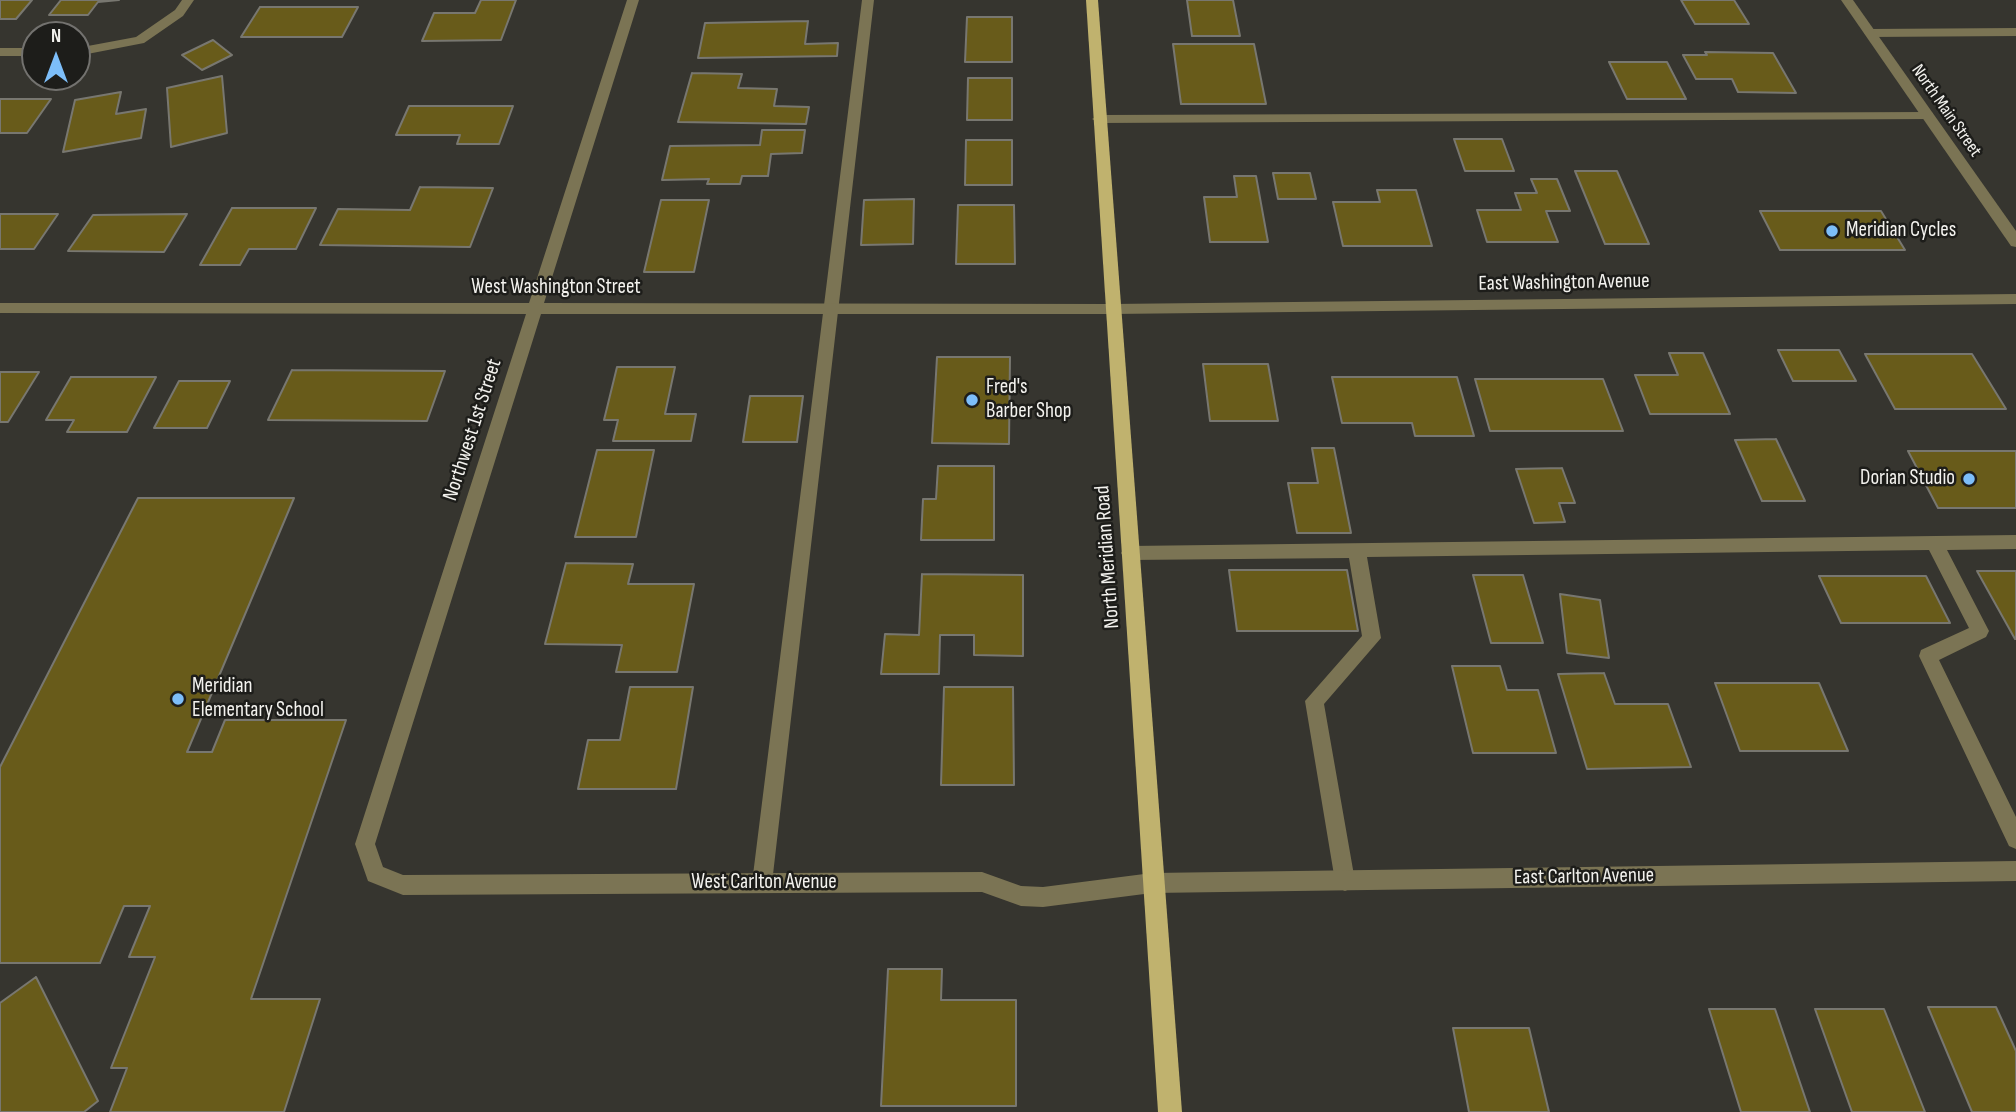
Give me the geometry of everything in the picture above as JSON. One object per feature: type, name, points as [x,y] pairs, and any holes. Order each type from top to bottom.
[{"type":"main road","name":"North Meridian Road","points":[[1092,0],[1170,1112]]},
{"type":"street","points":[[91,49],[140,40],[179,13],[188,0]]},
{"type":"street","name":"Northwest 1st Street","points":[[375,874],[365,844],[634,0]]},
{"type":"street","points":[[762,883],[868,0]]},
{"type":"street","name":"North Main Street","points":[[1847,0],[2016,242]]},
{"type":"street","points":[[1870,33],[2016,32]]},
{"type":"street","points":[[0,52],[21,52]]},
{"type":"street","points":[[1099,119],[1928,116]]},
{"type":"street","name":"East Washington Avenue","points":[[1112,309],[2016,299]]},
{"type":"street","name":"West Washington Street","points":[[0,308],[1112,309]]},
{"type":"street","points":[[1130,553],[2016,542]]},
{"type":"street","points":[[1934,543],[1980,631],[1928,656],[2016,839]]},
{"type":"street","points":[[1345,881],[1314,701],[1372,638],[1357,551]]},
{"type":"street","name":"East Carlton Avenue","points":[[1152,883],[2016,871]]},
{"type":"street","name":"West Carlton Avenue","points":[[375,874],[403,885],[982,883],[1021,896],[1043,897],[1152,883]]},
{"type":"building","points":[[0,0],[32,0],[16,19],[0,19]]},
{"type":"building","points":[[61,0],[119,0],[98,2],[88,15],[49,15]]},
{"type":"building","points":[[481,0],[516,0],[501,40],[422,41],[434,13],[475,13]]},
{"type":"building","points":[[1187,0],[1233,0],[1240,36],[1192,36]]},
{"type":"building","points":[[1681,0],[1734,0],[1749,24],[1695,24]]},
{"type":"building","points":[[260,7],[358,7],[342,37],[241,37]]},
{"type":"building","points":[[967,17],[1012,17],[1012,62],[965,62]]},
{"type":"building","points":[[808,21],[805,44],[838,43],[837,56],[698,58],[705,23]]},
{"type":"building","points":[[213,40],[232,55],[202,70],[182,55]]},
{"type":"building","points":[[1173,44],[1254,44],[1266,104],[1181,104]]},
{"type":"building","points":[[1705,52],[1773,53],[1796,93],[1738,92],[1732,79],[1696,79],[1683,55],[1707,55]]},
{"type":"building","points":[[1609,62],[1667,62],[1686,99],[1627,99]]},
{"type":"building","points":[[692,73],[742,74],[738,88],[777,89],[774,106],[809,107],[806,124],[678,122]]},
{"type":"building","points":[[222,76],[227,133],[171,147],[167,88]]},
{"type":"building","points":[[968,78],[1012,78],[1012,120],[967,120]]},
{"type":"building","points":[[121,92],[116,114],[146,109],[141,138],[63,152],[75,100]]},
{"type":"building","points":[[0,99],[51,99],[27,133],[0,133]]},
{"type":"building","points":[[409,106],[513,106],[499,144],[457,144],[460,135],[396,135]]},
{"type":"building","points":[[762,130],[805,130],[802,153],[771,154],[768,176],[742,176],[740,184],[707,184],[709,179],[662,180],[670,146],[760,145]]},
{"type":"building","points":[[1454,139],[1502,139],[1514,171],[1465,171]]},
{"type":"building","points":[[966,140],[1012,140],[1012,185],[965,185]]},
{"type":"building","points":[[1575,171],[1617,171],[1649,244],[1605,244]]},
{"type":"building","points":[[1273,173],[1310,173],[1316,199],[1278,199]]},
{"type":"building","points":[[1234,176],[1256,176],[1268,242],[1210,242],[1204,197],[1237,197]]},
{"type":"building","points":[[1531,179],[1557,179],[1570,211],[1546,211],[1558,242],[1487,242],[1477,210],[1521,210],[1515,193],[1537,193]]},
{"type":"building","points":[[420,187],[493,188],[470,247],[320,245],[338,209],[410,210]]},
{"type":"building","points":[[1377,190],[1416,190],[1432,246],[1343,246],[1333,202],[1380,202]]},
{"type":"building","points":[[914,199],[913,244],[861,245],[864,200]]},
{"type":"building","points":[[661,200],[709,200],[694,272],[644,272]]},
{"type":"building","points":[[958,205],[1014,205],[1015,264],[956,264]]},
{"type":"building","points":[[232,208],[316,208],[296,249],[249,249],[240,265],[200,265]]},
{"type":"building","name":"Meridian Cycles","points":[[1760,211],[1881,211],[1905,250],[1780,250]]},
{"type":"building","points":[[0,214],[58,214],[34,249],[0,249]]},
{"type":"building","points":[[187,214],[164,252],[68,251],[93,215]]},
{"type":"building","points":[[1778,350],[1839,350],[1856,381],[1793,381]]},
{"type":"building","points":[[1669,353],[1703,353],[1730,414],[1650,414],[1635,375],[1678,375]]},
{"type":"building","points":[[1865,354],[1972,354],[2006,409],[1895,409]]},
{"type":"building","name":"Fred's Barber Shop","points":[[937,357],[1010,357],[1009,444],[932,443]]},
{"type":"building","points":[[1203,364],[1268,364],[1278,421],[1210,421]]},
{"type":"building","points":[[617,367],[675,367],[665,414],[696,414],[691,441],[613,441],[618,420],[604,420]]},
{"type":"building","points":[[292,370],[445,371],[427,421],[268,420]]},
{"type":"building","points":[[0,372],[39,372],[8,422],[0,422]]},
{"type":"building","points":[[71,377],[156,377],[127,432],[67,432],[74,420],[46,420]]},
{"type":"building","points":[[1332,377],[1457,377],[1474,436],[1415,436],[1412,423],[1342,423]]},
{"type":"building","points":[[1475,379],[1603,379],[1623,431],[1490,431]]},
{"type":"building","points":[[179,381],[230,381],[207,428],[154,428]]},
{"type":"building","points":[[750,396],[803,396],[797,442],[743,442]]},
{"type":"building","points":[[1776,439],[1805,501],[1762,501],[1735,440]]},
{"type":"building","points":[[1312,448],[1334,448],[1351,533],[1297,533],[1288,483],[1318,483]]},
{"type":"building","points":[[597,450],[654,450],[636,537],[575,537]]},
{"type":"building","name":"Dorian Studio","points":[[1908,451],[2016,451],[2016,508],[1938,508]]},
{"type":"building","points":[[938,466],[994,466],[994,540],[921,540],[923,499],[936,499]]},
{"type":"building","points":[[1562,468],[1575,503],[1559,503],[1565,522],[1534,523],[1516,469]]},
{"type":"building","points":[[138,498],[294,498],[187,752],[212,752],[225,720],[346,720],[251,999],[320,999],[284,1112],[110,1112],[127,1068],[111,1068],[155,957],[129,957],[150,906],[124,906],[100,963],[0,963],[0,767]]},
{"type":"building","points":[[566,563],[633,564],[628,584],[694,584],[677,672],[616,672],[622,645],[545,644]]},
{"type":"building","points":[[1229,570],[1347,570],[1358,631],[1237,631]]},
{"type":"building","points":[[1977,571],[2016,571],[2016,639],[2015,639]]},
{"type":"building","points":[[922,574],[1023,575],[1023,656],[974,655],[974,635],[940,635],[939,674],[881,674],[885,634],[919,635]]},
{"type":"building","points":[[1473,575],[1523,575],[1543,643],[1491,643]]},
{"type":"building","points":[[1819,576],[1926,576],[1950,623],[1841,623]]},
{"type":"building","points":[[1560,594],[1600,600],[1609,658],[1567,653]]},
{"type":"building","points":[[1452,666],[1500,666],[1507,690],[1538,690],[1556,753],[1473,753]]},
{"type":"building","points":[[1604,673],[1615,704],[1668,704],[1691,767],[1587,769],[1558,674]]},
{"type":"building","points":[[1715,683],[1819,683],[1848,751],[1740,751]]},
{"type":"building","points":[[630,687],[693,687],[676,789],[578,789],[588,740],[620,740]]},
{"type":"building","points":[[944,687],[1013,687],[1014,785],[941,785]]},
{"type":"building","points":[[888,969],[942,969],[941,1000],[1016,1000],[1016,1106],[881,1106]]},
{"type":"building","points":[[36,977],[98,1101],[84,1112],[0,1112],[0,1003]]},
{"type":"building","points":[[1928,1007],[1996,1007],[2016,1051],[2016,1112],[1972,1112]]},
{"type":"building","points":[[1709,1009],[1775,1009],[1810,1112],[1741,1112]]},
{"type":"building","points":[[1815,1009],[1884,1009],[1925,1112],[1852,1112]]},
{"type":"building","points":[[1453,1028],[1529,1028],[1549,1112],[1469,1112]]},
{"type":"place","name":"Meridian Cycles","points":[[1832,231]]},
{"type":"place","name":"Fred's Barber Shop","points":[[972,400]]},
{"type":"place","name":"Dorian Studio","points":[[1969,479]]},
{"type":"place","name":"Meridian Elementary School","points":[[178,699]]}]
